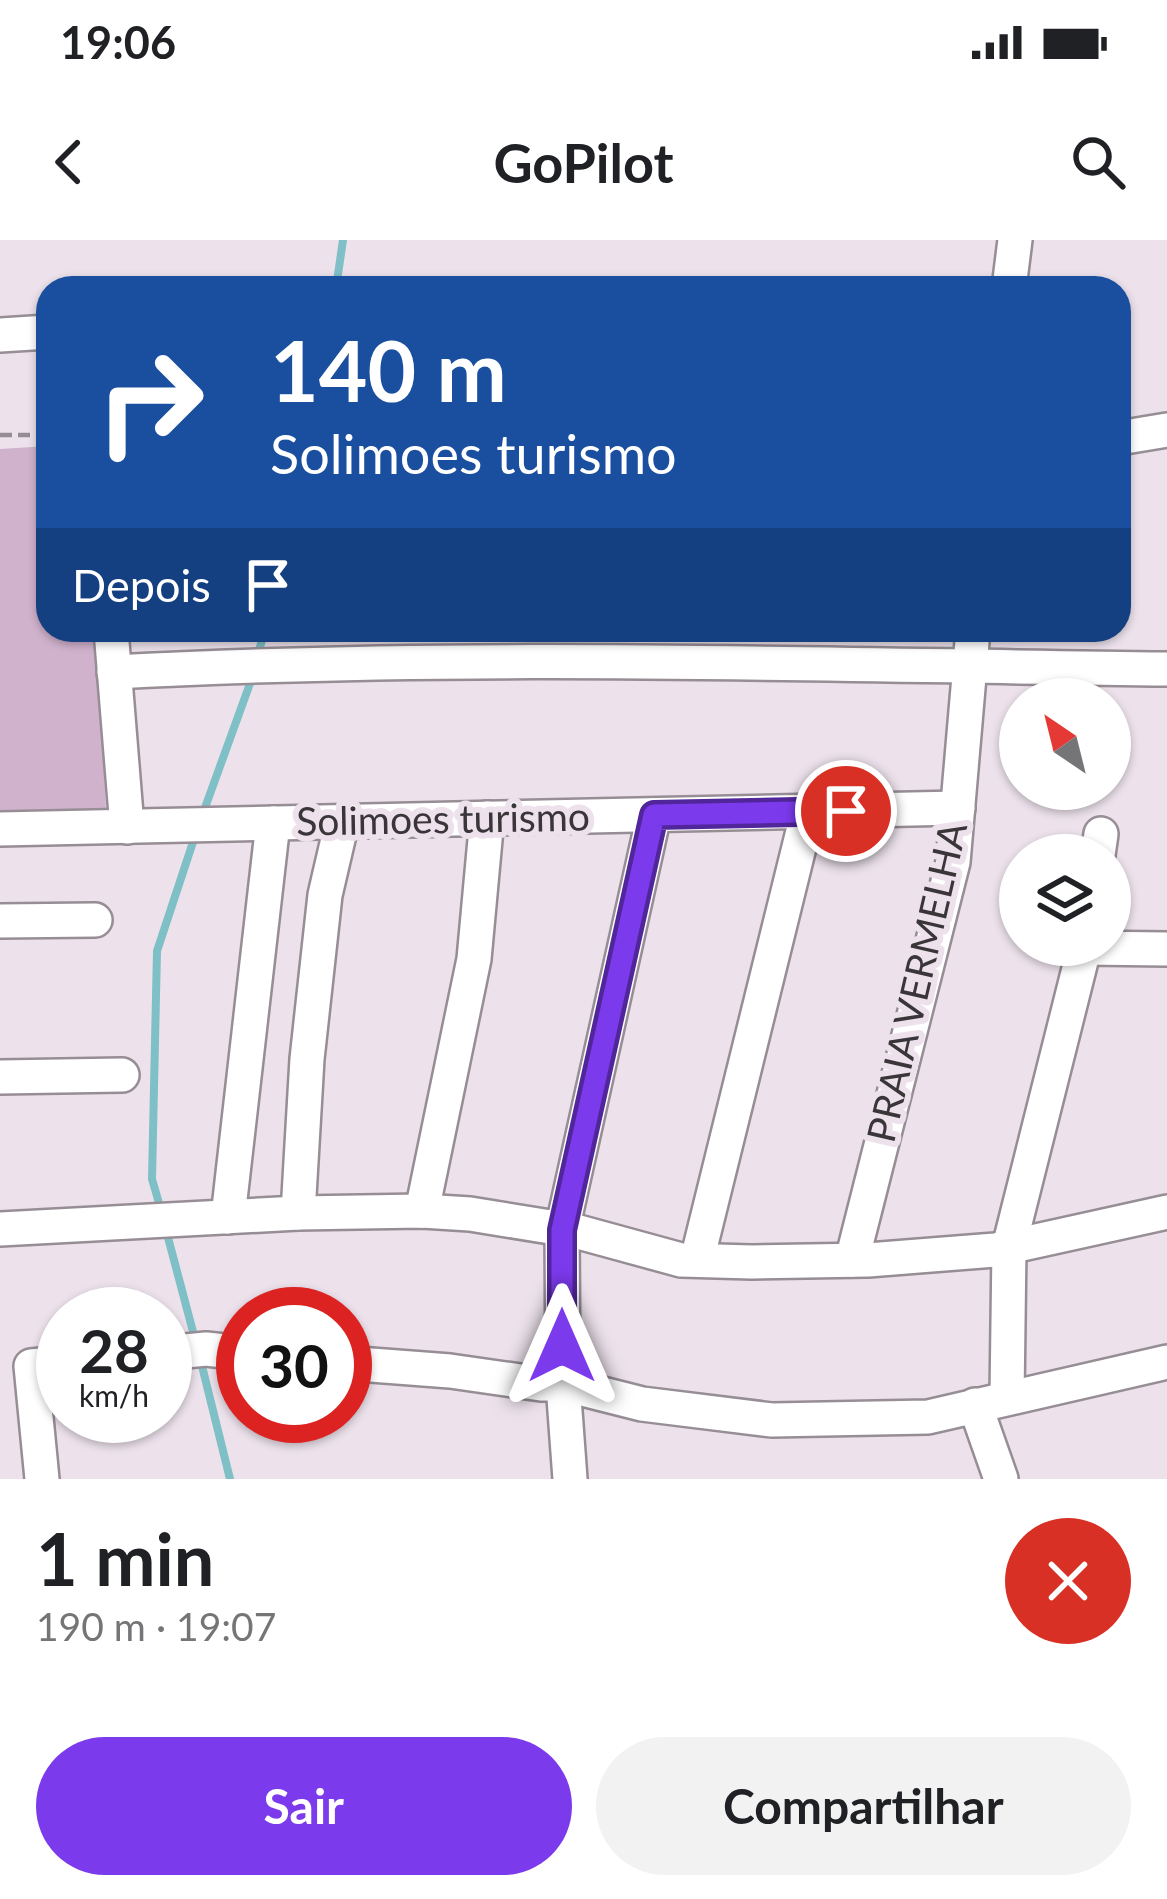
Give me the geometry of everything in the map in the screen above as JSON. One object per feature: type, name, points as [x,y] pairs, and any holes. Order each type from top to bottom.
[{"type":"street","points":[[1010,276],[1015,240]]},
{"type":"street","points":[[0,334],[36,332]]},
{"type":"street","points":[[1131,436],[1167,430]]},
{"type":"street","points":[[112,642],[127,826]]},
{"type":"street","name":"PRAIA VERMELHA","points":[[852,1260],[953,862],[972,642]]},
{"type":"street","points":[[114,673],[279,663],[512,660],[1167,669]]},
{"type":"street","name":"Solimoes turismo","points":[[0,829],[958,808]]},
{"type":"street","points":[[697,1260],[808,812]]},
{"type":"street","points":[[569,1479],[562,1384],[562,1230],[654,815]]},
{"type":"street","points":[[422,1211],[473,958],[487,818]]},
{"type":"street","points":[[298,1213],[307,1059],[325,896],[342,822]]},
{"type":"street","points":[[228,1216],[273,823]]},
{"type":"street","points":[[0,921],[95,920]]},
{"type":"street","points":[[1131,948],[1167,949]]},
{"type":"street","points":[[1001,1479],[991,1402],[1009,1246],[1080,966]]},
{"type":"street","points":[[0,1077],[122,1075]]},
{"type":"street","points":[[0,1229],[422,1211],[562,1230],[681,1259],[752,1262],[995,1250],[1167,1212]]},
{"type":"street","points":[[372,1365],[562,1384],[642,1404],[772,1420],[928,1417],[1167,1362]]},
{"type":"street","points":[[42,1479],[44,1443]]},
{"type":"path","points":[[0,435],[36,435]]},
{"type":"shaded area","points":[[36,447],[36,642],[98,642],[106,810],[0,813],[0,449]]},
{"type":"waterway","points":[[338,276],[343,240]]},
{"type":"waterway","points":[[257,657],[261,642]]},
{"type":"waterway","points":[[202,816],[252,678]]},
{"type":"waterway","points":[[161,1210],[152,1179],[157,951],[195,836]]},
{"type":"waterway","points":[[166,1230],[196,1343]]},
{"type":"waterway","points":[[200,1358],[230,1479]]},
{"type":"route","points":[[562,1346],[562,1230],[654,815],[846,811]]}]
